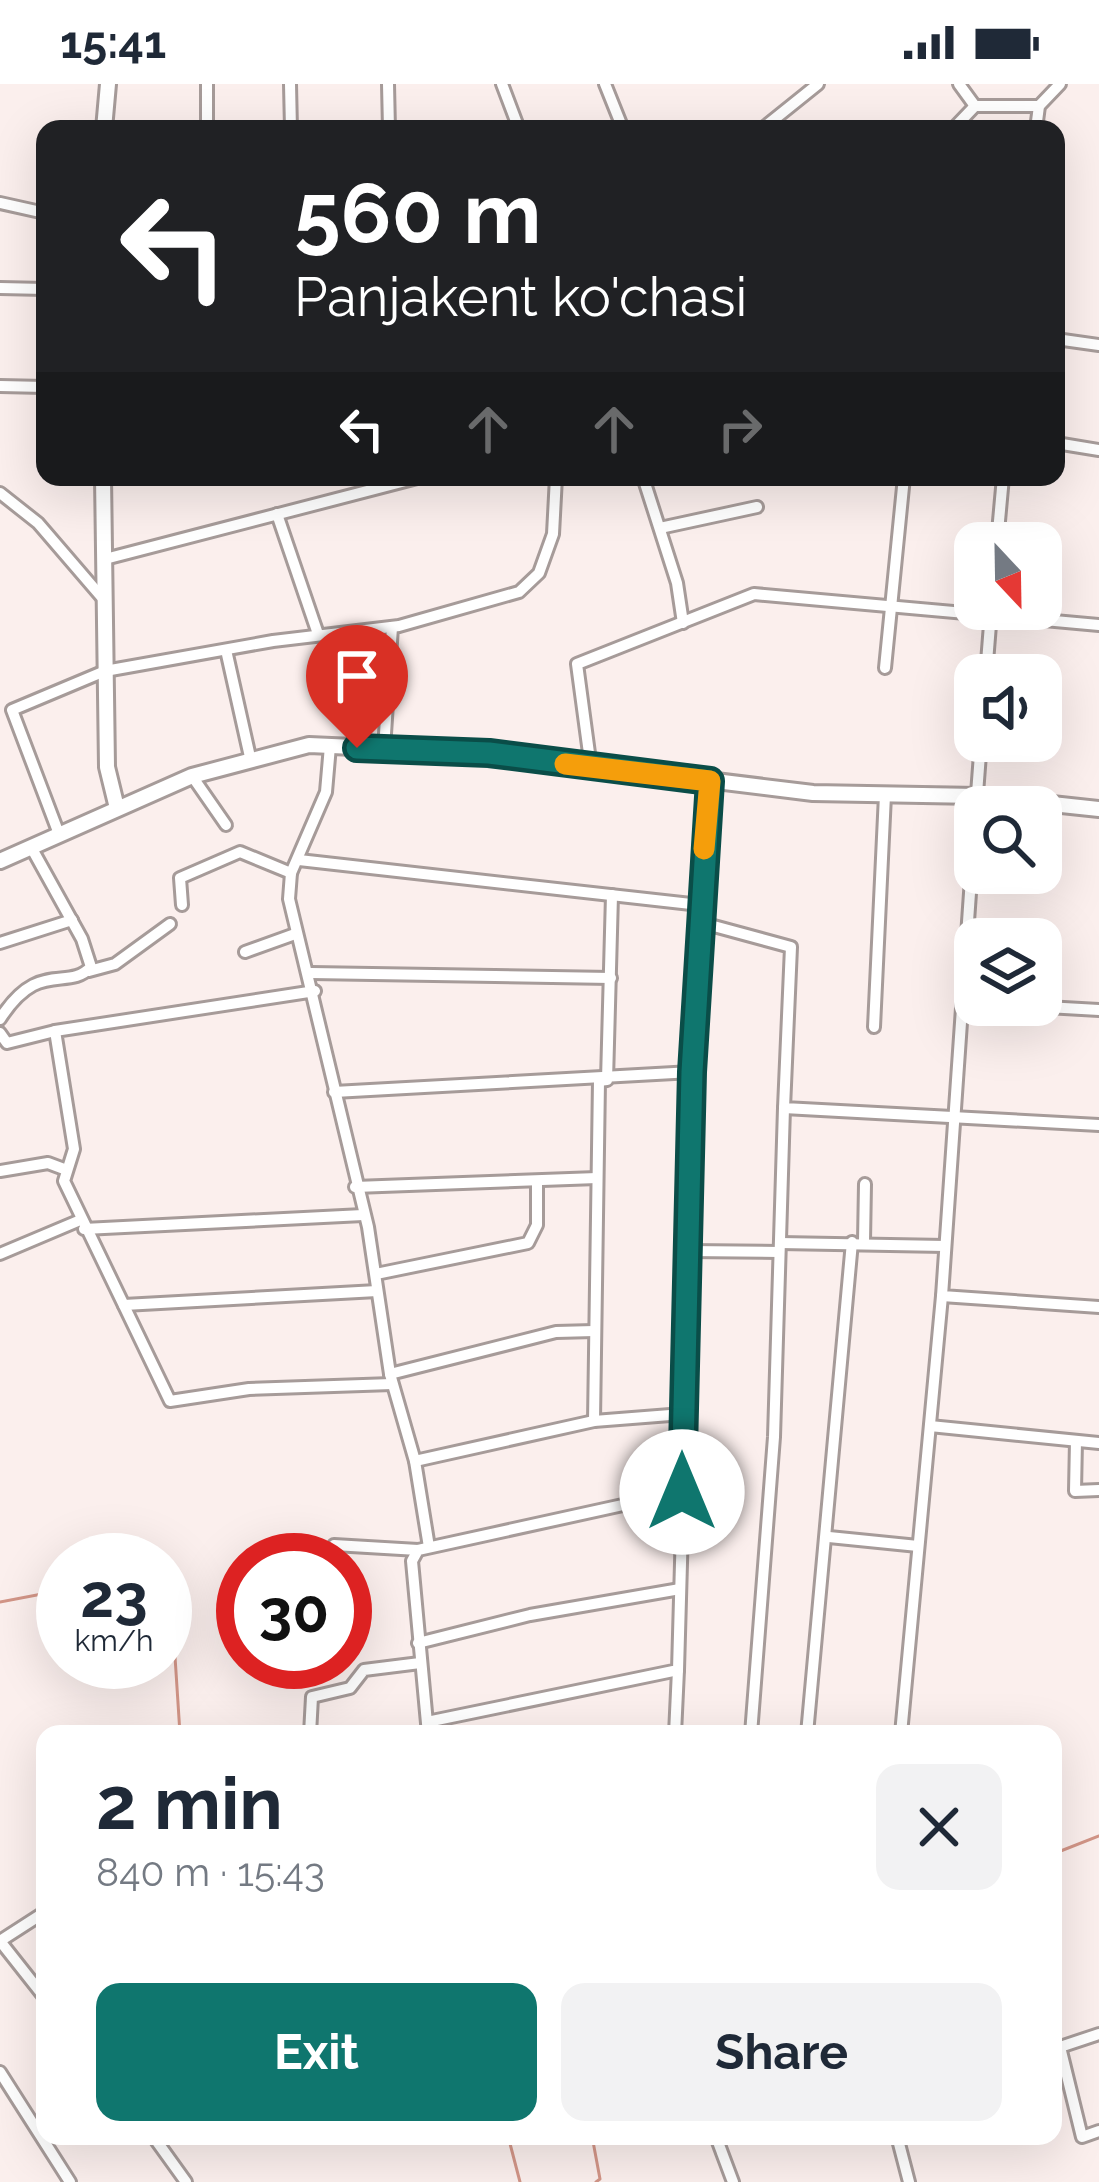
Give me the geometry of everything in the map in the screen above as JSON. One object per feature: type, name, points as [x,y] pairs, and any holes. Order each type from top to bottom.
[{"type":"main road","points":[[105,120],[108,84]]},
{"type":"main road","points":[[104,486],[107,767],[117,808]]},
{"type":"main road","points":[[0,861],[192,776],[250,757],[330,746],[489,753],[710,781],[954,800]]},
{"type":"main road","points":[[1062,806],[1099,808]]},
{"type":"street","points":[[207,84],[207,120]]},
{"type":"street","points":[[290,84],[291,120]]},
{"type":"street","points":[[388,84],[389,120]]},
{"type":"street","points":[[502,84],[516,120]]},
{"type":"street","points":[[605,84],[619,120]]},
{"type":"street","points":[[773,120],[818,84]]},
{"type":"street","points":[[959,84],[975,106]]},
{"type":"street","points":[[1037,120],[1039,106],[1058,85]]},
{"type":"street","points":[[961,120],[975,106],[1039,106]]},
{"type":"street","points":[[0,202],[36,211]]},
{"type":"street","points":[[0,288],[36,289]]},
{"type":"street","points":[[1065,340],[1099,345]]},
{"type":"street","points":[[0,386],[36,387]]},
{"type":"street","points":[[1065,444],[1099,450]]},
{"type":"street","points":[[105,559],[386,486]]},
{"type":"street","points":[[59,834],[6,707],[105,671],[318,634],[392,627],[531,584],[553,533],[556,486]]},
{"type":"street","points":[[646,486],[682,623]]},
{"type":"street","points":[[885,668],[903,486]]},
{"type":"street","points":[[1000,522],[1003,486]]},
{"type":"street","points":[[0,494],[38,523],[105,602]]},
{"type":"street","points":[[660,528],[757,506]]},
{"type":"street","points":[[277,514],[318,634]]},
{"type":"street","points":[[591,768],[577,664],[754,594],[954,608]]},
{"type":"street","points":[[1062,620],[1099,625]]},
{"type":"street","points":[[384,749],[392,627]]},
{"type":"street","points":[[226,650],[250,757]]},
{"type":"street","points":[[330,746],[326,792],[291,873],[295,934],[311,973],[376,1274],[391,1379],[415,1461],[424,1549]]},
{"type":"street","points":[[192,776],[226,825]]},
{"type":"street","points":[[676,1725],[692,1072],[710,781]]},
{"type":"street","points":[[874,1028],[885,795]]},
{"type":"street","points":[[31,847],[72,920],[92,964],[89,971]]},
{"type":"street","points":[[182,905],[180,878],[240,852],[291,873]]},
{"type":"street","points":[[298,860],[700,905]]},
{"type":"street","points":[[607,1080],[612,895]]},
{"type":"street","points":[[0,943],[72,920]]},
{"type":"street","points":[[699,922],[791,947],[774,1437],[752,1725]]},
{"type":"street","points":[[0,1019],[24,987],[115,964],[170,924]]},
{"type":"street","points":[[244,952],[295,934]]},
{"type":"street","points":[[311,973],[611,978]]},
{"type":"street","points":[[0,1033],[8,1043],[55,1031],[315,991]]},
{"type":"street","points":[[1062,1008],[1099,1010]]},
{"type":"street","points":[[903,1725],[942,1296],[953,1114],[965,1026]]},
{"type":"street","points":[[55,1031],[74,1149],[64,1169],[81,1225],[170,1401],[249,1389],[391,1379],[556,1332],[594,1331]]},
{"type":"street","points":[[593,1421],[598,1081],[692,1072]]},
{"type":"street","points":[[334,1092],[607,1080]]},
{"type":"street","points":[[784,1108],[1099,1125]]},
{"type":"street","points":[[0,1171],[48,1163],[64,1169]]},
{"type":"street","points":[[356,1187],[597,1178]]},
{"type":"street","points":[[376,1274],[528,1244],[537,1226],[537,1181]]},
{"type":"street","points":[[808,1725],[865,1184]]},
{"type":"street","points":[[0,1254],[81,1225],[363,1215]]},
{"type":"street","points":[[688,1251],[858,1242],[945,1246]]},
{"type":"street","points":[[124,1305],[377,1292]]},
{"type":"street","points":[[942,1296],[1099,1307]]},
{"type":"street","points":[[415,1461],[593,1421],[682,1414]]},
{"type":"street","points":[[930,1426],[1099,1443]]},
{"type":"street","points":[[1076,1441],[1076,1491],[1099,1490]]},
{"type":"street","points":[[372,1547],[424,1549],[682,1492]]},
{"type":"street","points":[[829,1537],[918,1546]]},
{"type":"street","points":[[424,1549],[412,1561],[427,1725]]},
{"type":"street","points":[[418,1643],[530,1615],[680,1588]]},
{"type":"street","points":[[310,1725],[312,1697],[350,1688],[364,1670],[420,1664]]},
{"type":"street","points":[[440,1725],[679,1670]]},
{"type":"street","points":[[36,1918],[0,1941],[36,1987]]},
{"type":"street","points":[[1062,2046],[1099,2034]]},
{"type":"street","points":[[1062,2069],[1082,2137],[1099,2132]]},
{"type":"street","points":[[0,2072],[36,2129]]},
{"type":"street","points":[[46,2145],[70,2182]]},
{"type":"street","points":[[159,2145],[186,2182]]},
{"type":"street","points":[[719,2145],[733,2182]]},
{"type":"street","points":[[899,2145],[909,2182]]},
{"type":"waterway","points":[[0,1602],[36,1595]]},
{"type":"waterway","points":[[177,1689],[179,1725]]},
{"type":"waterway","points":[[1062,1850],[1099,1836]]},
{"type":"waterway","points":[[510,2145],[520,2182]]},
{"type":"waterway","points":[[594,2145],[600,2179],[596,2182]]},
{"type":"slow traffic","points":[[565,764],[710,781],[704,849]]},
{"type":"route","points":[[357,748],[489,753],[710,781],[692,1072],[682,1492]]}]
